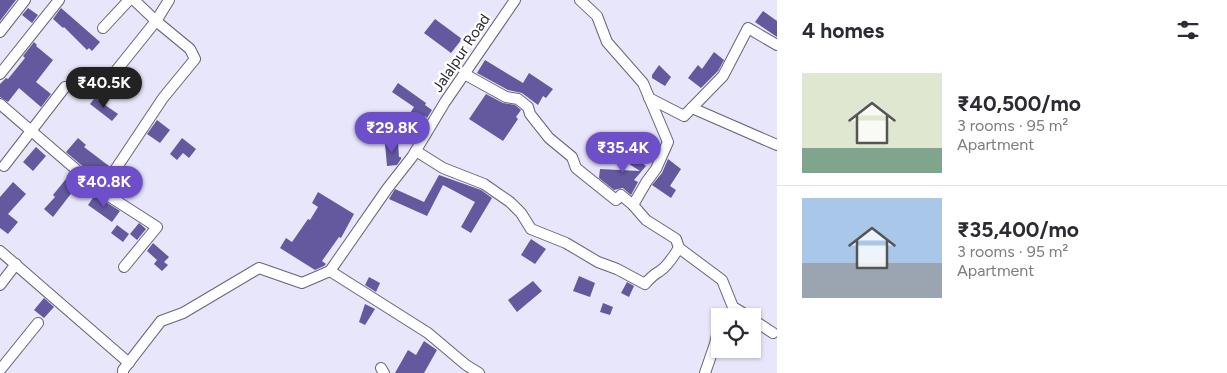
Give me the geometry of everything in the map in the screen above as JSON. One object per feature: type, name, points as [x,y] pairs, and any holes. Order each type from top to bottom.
[{"type":"street","points":[[0,32],[25,0]]},
{"type":"street","points":[[0,74],[59,0]]},
{"type":"street","points":[[103,28],[129,0]]},
{"type":"street","points":[[101,191],[164,98],[195,59],[190,48],[134,0]]},
{"type":"street","points":[[99,92],[156,20],[168,0]]},
{"type":"street","name":"Jalalpur Road","points":[[330,271],[416,151],[445,102],[515,0]]},
{"type":"street","points":[[580,0],[597,16],[607,42],[643,83],[668,142],[656,169],[633,205]]},
{"type":"street","points":[[649,98],[684,116],[723,76],[748,28],[777,45]]},
{"type":"street","points":[[468,76],[506,97],[518,98],[528,107],[530,114],[549,138],[572,157],[576,168],[616,200],[621,195],[646,220],[676,239],[679,248],[722,280],[733,307]]},
{"type":"street","points":[[4,166],[65,87]]},
{"type":"street","points":[[0,104],[101,191],[157,227],[124,268]]},
{"type":"street","points":[[692,108],[777,145]]},
{"type":"street","points":[[416,151],[443,168],[484,184],[510,202],[521,213],[531,229],[566,242],[598,262],[617,269],[645,284],[655,272],[660,271],[668,264],[679,248]]},
{"type":"street","points":[[0,251],[129,363]]},
{"type":"street","points":[[0,285],[16,264]]},
{"type":"street","points":[[123,373],[161,321],[183,313],[259,268],[302,282],[330,271],[428,333],[466,365],[479,373]]},
{"type":"street","points":[[0,370],[38,323]]},
{"type":"street","points":[[761,325],[773,333]]},
{"type":"street","points":[[705,373],[711,356]]},
{"type":"building","points":[[0,0],[16,0],[0,21]]},
{"type":"building","points":[[28,8],[38,15],[32,23],[22,15]]},
{"type":"building","points":[[61,8],[100,42],[92,51],[89,48],[87,50],[53,19]]},
{"type":"building","points":[[763,11],[777,21],[777,37],[755,22]]},
{"type":"building","points":[[435,19],[462,39],[451,53],[424,33]]},
{"type":"building","points":[[34,42],[36,46],[53,60],[36,82],[51,94],[41,107],[19,88],[8,102],[0,97],[0,84],[6,78],[8,79],[25,58],[23,56]]},
{"type":"building","points":[[714,52],[724,60],[718,71],[701,88],[688,78],[698,65],[702,69]]},
{"type":"building","points":[[485,60],[523,83],[529,73],[553,89],[546,98],[543,96],[538,105],[522,93],[508,90],[477,73]]},
{"type":"building","points":[[659,65],[671,77],[665,86],[652,78]]},
{"type":"building","points":[[398,83],[426,103],[425,105],[432,110],[427,118],[425,116],[419,125],[417,124],[406,140],[397,134],[414,107],[392,92]]},
{"type":"building","points":[[486,94],[503,103],[515,105],[521,110],[516,117],[518,119],[503,141],[469,119]]},
{"type":"building","points":[[95,98],[118,114],[112,121],[90,104]]},
{"type":"building","points":[[157,120],[170,130],[160,143],[147,134]]},
{"type":"building","points":[[78,138],[86,145],[84,147],[109,166],[100,181],[66,152]]},
{"type":"building","points":[[182,138],[196,149],[189,158],[183,153],[177,160],[170,154]]},
{"type":"building","points":[[398,142],[399,157],[401,159],[397,165],[387,166],[385,144]]},
{"type":"building","points":[[36,147],[46,156],[33,171],[23,162]]},
{"type":"building","points":[[624,148],[646,166],[634,180],[638,182],[631,195],[623,188],[614,190],[599,178],[600,169],[640,171],[617,156]]},
{"type":"building","points":[[668,159],[681,169],[670,186],[676,190],[671,198],[652,185],[662,173]]},
{"type":"building","points":[[70,174],[80,182],[53,217],[44,209],[55,197],[53,195]]},
{"type":"building","points":[[439,175],[481,190],[492,198],[471,233],[461,227],[475,202],[443,185],[427,216],[389,199],[395,189],[424,202]]},
{"type":"building","points":[[13,182],[26,194],[8,214],[18,222],[8,234],[0,228],[0,197]]},
{"type":"building","points":[[318,192],[354,214],[341,238],[339,237],[322,261],[326,264],[315,270],[280,248],[286,238],[292,242],[308,219],[310,220],[318,207],[312,203]]},
{"type":"building","points":[[95,195],[120,211],[112,222],[88,205]]},
{"type":"building","points":[[139,223],[146,229],[137,240],[130,234]]},
{"type":"building","points":[[117,225],[129,234],[123,242],[111,233]]},
{"type":"building","points":[[531,239],[546,249],[535,264],[521,255]]},
{"type":"building","points":[[153,243],[169,257],[164,262],[168,265],[162,271],[154,264],[157,260],[147,251]]},
{"type":"building","points":[[579,276],[595,283],[590,297],[573,291]]},
{"type":"building","points":[[369,277],[380,283],[376,292],[365,285]]},
{"type":"building","points":[[533,281],[542,291],[517,312],[508,300]]},
{"type":"building","points":[[627,282],[634,286],[629,297],[621,293]]},
{"type":"building","points":[[44,298],[54,307],[44,318],[34,310]]},
{"type":"building","points":[[603,303],[613,307],[610,315],[600,312]]},
{"type":"building","points":[[365,304],[375,309],[365,325],[359,322]]},
{"type":"building","points":[[424,341],[437,350],[424,373],[395,373],[408,350],[416,355]]}]
